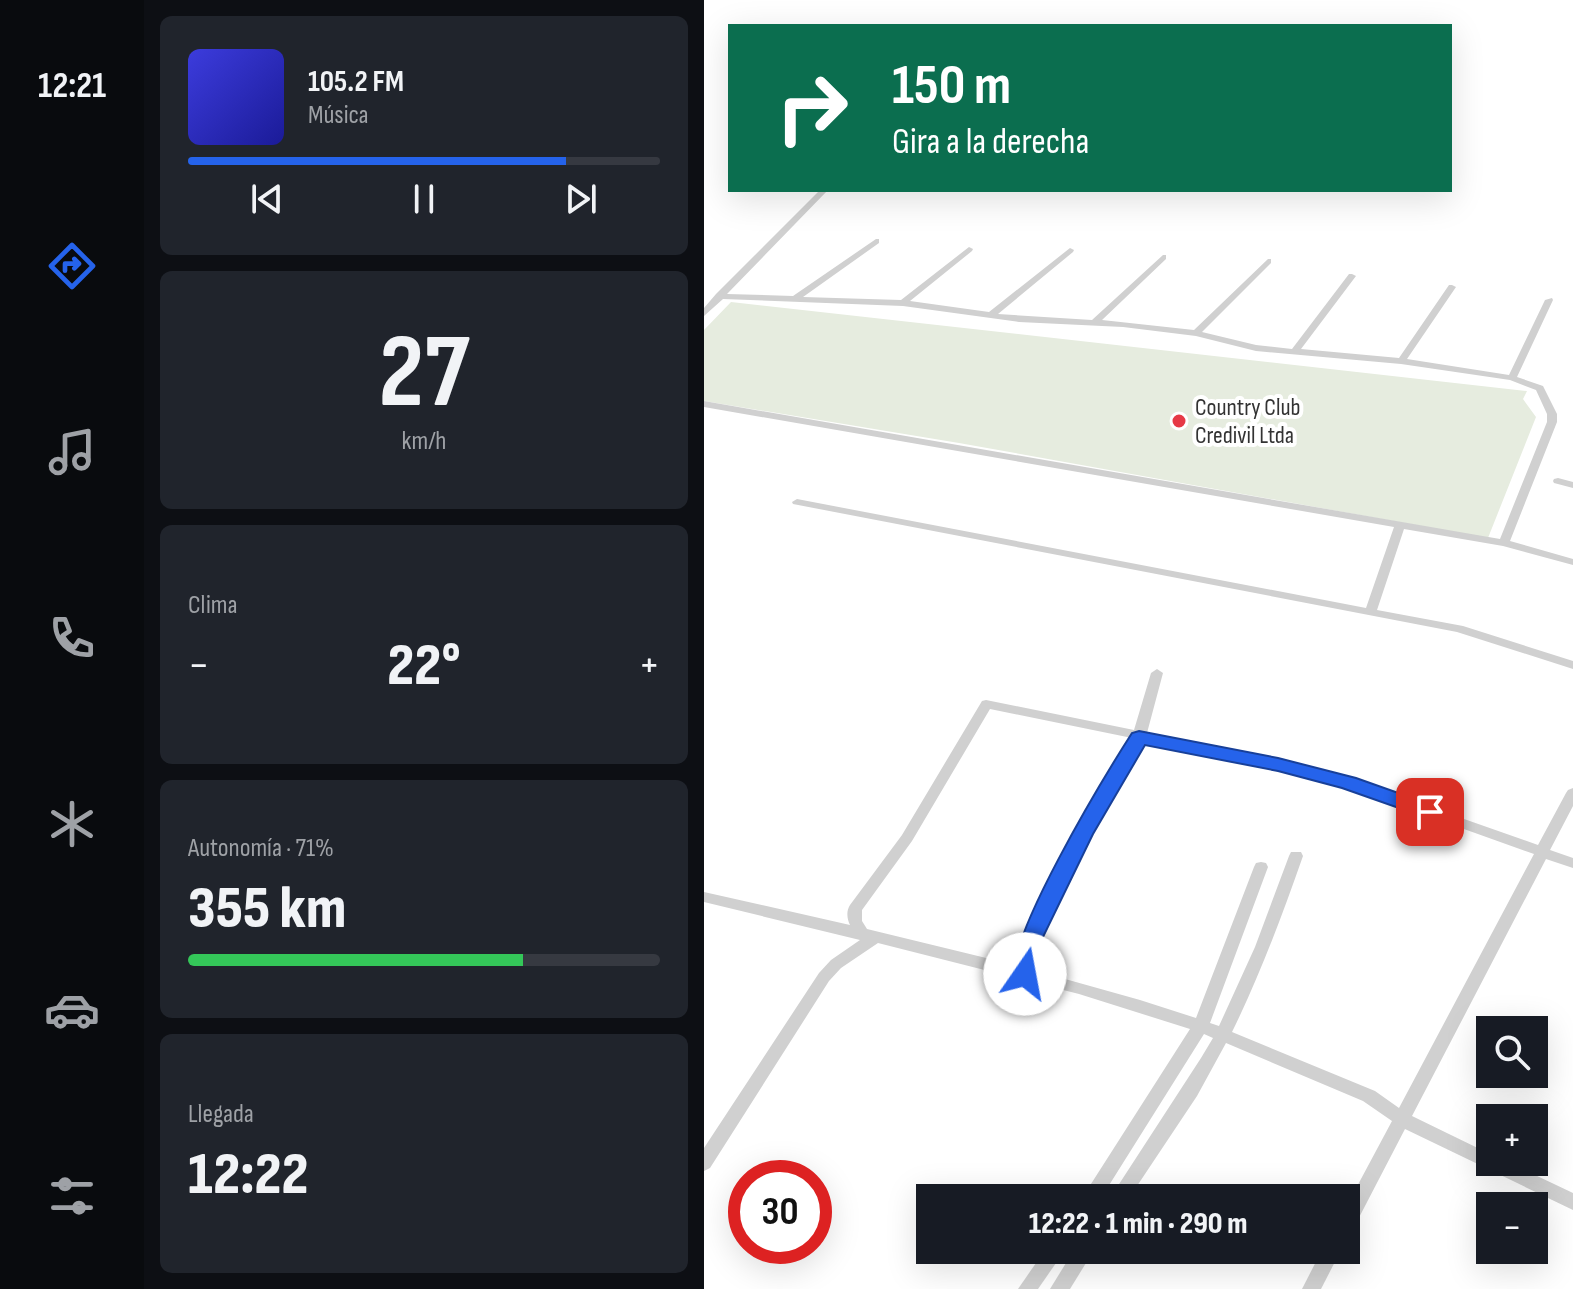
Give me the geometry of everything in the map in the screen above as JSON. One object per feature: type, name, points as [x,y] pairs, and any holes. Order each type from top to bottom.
[{"type":"street","points":[[704,313],[822,192]]},
{"type":"street","points":[[796,298],[876,241]]},
{"type":"street","points":[[903,303],[969,249]]},
{"type":"street","points":[[990,316],[1070,250]]},
{"type":"street","points":[[1096,321],[1163,257]]},
{"type":"street","points":[[1196,333],[1268,261]]},
{"type":"street","points":[[1294,352],[1352,276]]},
{"type":"street","points":[[1401,361],[1452,287]]},
{"type":"street","points":[[719,296],[903,303],[990,316],[1096,321],[1196,333],[1256,348],[1401,361],[1512,378],[1540,388],[1552,414],[1504,543]]},
{"type":"street","points":[[1512,378],[1549,300]]},
{"type":"street","points":[[704,404],[1504,543],[1573,562]]},
{"type":"street","points":[[1558,481],[1573,485]]},
{"type":"street","points":[[797,502],[1459,629],[1573,665]]},
{"type":"street","points":[[1370,612],[1400,526]]},
{"type":"street","points":[[1025,974],[1030,941],[1082,834],[1139,737],[1157,673]]},
{"type":"street","points":[[868,937],[855,921],[855,909],[907,838],[986,704],[1270,762],[1348,783],[1573,863]]},
{"type":"street","points":[[1360,1199],[1573,793]]},
{"type":"street","points":[[1128,1184],[1192,1089],[1222,1035],[1268,937],[1296,856]]},
{"type":"street","points":[[1100,1184],[1201,1026],[1261,867]]},
{"type":"street","points":[[704,897],[1025,974],[1201,1026],[1369,1096],[1403,1120],[1573,1202]]},
{"type":"street","points":[[704,1163],[824,977],[868,937]]},
{"type":"street","points":[[1027,1289],[1046,1264]]},
{"type":"street","points":[[1059,1289],[1076,1264]]},
{"type":"street","points":[[1311,1289],[1324,1264]]},
{"type":"shaded area","name":"Country Club Credivil Ltda","points":[[731,302],[1527,391],[1523,399],[1536,417],[1488,538],[959,443],[704,401],[704,330]]},
{"type":"place","name":"Country Club Credivil Ltda","points":[[1179,421]]},
{"type":"route","points":[[1025,974],[1030,941],[1082,834],[1139,737],[1278,764],[1348,783],[1430,812]]}]
